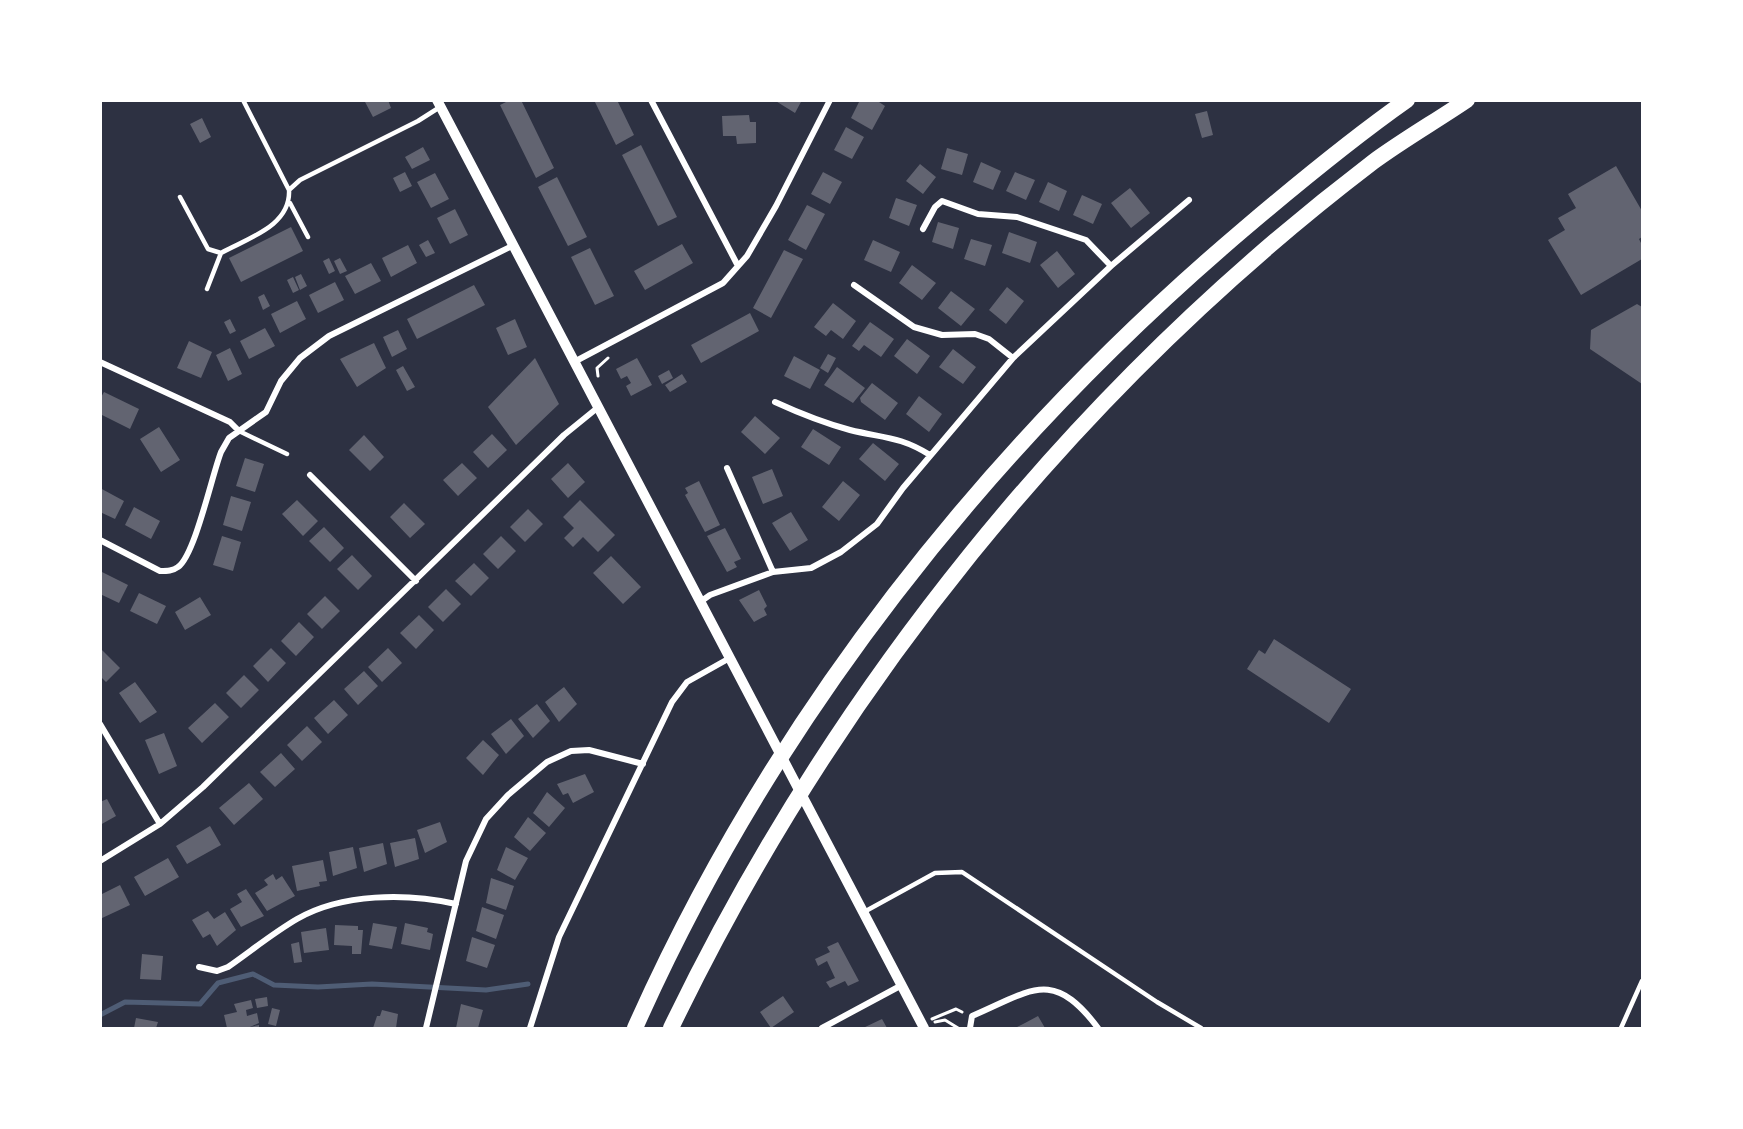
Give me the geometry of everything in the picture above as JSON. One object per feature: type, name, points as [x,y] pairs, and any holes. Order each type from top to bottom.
[{"type":"highway","points":[[635,1029],[701,894],[748,808],[808,716],[874,624],[951,524],[1078,382],[1224,246],[1293,187],[1407,100]]},
{"type":"highway","points":[[671,1029],[732,907],[830,748],[891,657],[989,532],[1042,470],[1163,341],[1242,269],[1376,160],[1467,100]]},
{"type":"street","points":[[651,100],[738,266]]},
{"type":"street","points":[[574,362],[723,283],[747,256],[776,206],[830,100]]},
{"type":"street","points":[[439,104],[574,362],[596,409],[864,912],[922,1026]]},
{"type":"street","points":[[699,603],[710,595],[773,572],[812,568],[841,552],[878,524],[930,455],[1013,358],[1111,266],[1189,200]]},
{"type":"street","points":[[923,229],[934,207],[942,201],[978,214],[1017,217],[1066,232],[1086,240],[1111,266]]},
{"type":"street","points":[[100,540],[160,572],[180,566],[191,548],[221,452],[229,438],[266,412],[280,381],[300,358],[328,336],[512,246]]},
{"type":"street","points":[[854,285],[914,327],[942,335],[975,334],[989,339],[1013,358]]},
{"type":"street","points":[[100,362],[230,422],[239,431]]},
{"type":"street","points":[[775,402],[810,418],[848,429],[899,438],[930,455]]},
{"type":"street","points":[[100,861],[160,824],[203,787],[564,435],[596,409]]},
{"type":"street","points":[[727,468],[773,572]]},
{"type":"street","points":[[310,476],[416,581]]},
{"type":"street","points":[[530,1029],[559,937],[672,702],[687,681],[728,659]]},
{"type":"street","points":[[100,724],[160,824]]},
{"type":"street","points":[[426,1029],[466,861],[486,819],[508,795],[547,762],[571,751],[589,750],[643,764]]},
{"type":"street","points":[[199,967],[217,971],[228,967],[297,919],[344,903],[402,898],[456,904]]},
{"type":"street","points":[[822,1029],[902,985]]},
{"type":"street","points":[[970,1029],[972,1016],[1035,989],[1047,989],[1068,996],[1080,1005],[1098,1029]]},
{"type":"lane","points":[[243,100],[289,190],[290,203],[308,237]]},
{"type":"lane","points":[[289,190],[300,180],[418,121],[439,104]]},
{"type":"lane","points":[[180,197],[208,249],[221,253]]},
{"type":"lane","points":[[207,289],[221,253],[275,223],[290,203]]},
{"type":"lane","points":[[239,431],[287,454]]},
{"type":"lane","points":[[864,912],[934,873],[962,872],[1201,1029]]},
{"type":"lane","points":[[1622,1029],[1642,981]]},
{"type":"path","points":[[598,379],[597,368],[616,353]]},
{"type":"path","points":[[922,1026],[956,1009],[972,1016]]},
{"type":"path","points":[[922,1026],[945,1020],[958,1029]]},
{"type":"building","points":[[364,100],[388,100],[391,108],[373,117]]},
{"type":"building","points":[[510,100],[521,100],[554,168],[536,178],[500,105]]},
{"type":"building","points":[[594,100],[617,100],[634,135],[616,145]]},
{"type":"building","points":[[774,100],[802,100],[795,113]]},
{"type":"building","points":[[860,100],[876,100],[885,106],[872,130],[851,118]]},
{"type":"building","points":[[1207,111],[1213,135],[1202,138],[1195,114]]},
{"type":"building","points":[[749,115],[750,122],[756,122],[756,143],[737,144],[736,136],[723,136],[722,116]]},
{"type":"building","points":[[202,118],[211,137],[200,143],[190,124]]},
{"type":"building","points":[[846,127],[864,137],[852,159],[834,150]]},
{"type":"building","points":[[641,145],[677,217],[658,226],[622,155]]},
{"type":"building","points":[[423,147],[430,160],[412,169],[405,157]]},
{"type":"building","points":[[947,148],[968,154],[962,175],[941,169]]},
{"type":"building","points":[[981,162],[1001,171],[993,190],[973,182]]},
{"type":"building","points":[[920,164],[936,177],[923,194],[906,181]]},
{"type":"building","points":[[1616,166],[1642,211],[1642,237],[1639,239],[1642,245],[1642,259],[1581,295],[1548,240],[1565,230],[1558,218],[1576,208],[1568,194]]},
{"type":"building","points":[[405,172],[412,186],[400,192],[393,178]]},
{"type":"building","points":[[823,172],[842,182],[830,204],[811,194]]},
{"type":"building","points":[[1015,172],[1035,180],[1026,200],[1006,191]]},
{"type":"building","points":[[435,173],[449,199],[431,208],[417,182]]},
{"type":"building","points":[[557,177],[587,237],[568,246],[538,187]]},
{"type":"building","points":[[1048,182],[1067,191],[1059,211],[1039,202]]},
{"type":"building","points":[[1130,188],[1150,213],[1131,228],[1111,203]]},
{"type":"building","points":[[1082,195],[1102,204],[1093,224],[1073,215]]},
{"type":"building","points":[[896,198],[917,205],[909,226],[889,218]]},
{"type":"building","points":[[807,205],[825,214],[806,250],[788,240]]},
{"type":"building","points":[[455,209],[468,235],[450,244],[437,218]]},
{"type":"building","points":[[938,222],[959,228],[953,249],[932,242]]},
{"type":"building","points":[[291,227],[303,251],[241,282],[229,258]]},
{"type":"building","points":[[1009,232],[1037,242],[1030,263],[1002,253]]},
{"type":"building","points":[[971,239],[992,245],[985,266],[964,259]]},
{"type":"building","points":[[428,240],[435,253],[426,257],[419,245]]},
{"type":"building","points":[[873,240],[900,252],[891,272],[864,260]]},
{"type":"building","points":[[682,244],[693,263],[645,290],[634,271]]},
{"type":"building","points":[[408,245],[417,263],[391,277],[382,258]]},
{"type":"building","points":[[590,248],[614,296],[595,305],[571,257]]},
{"type":"building","points":[[784,250],[803,259],[771,318],[753,308]]},
{"type":"building","points":[[1057,251],[1075,274],[1058,288],[1040,265]]},
{"type":"building","points":[[329,258],[335,271],[329,274],[323,261]]},
{"type":"building","points":[[340,258],[347,271],[340,274],[334,261]]},
{"type":"building","points":[[371,263],[381,281],[355,294],[345,276]]},
{"type":"building","points":[[912,265],[936,283],[922,300],[899,283]]},
{"type":"building","points":[[301,274],[307,286],[300,290],[295,277]]},
{"type":"building","points":[[293,277],[299,290],[293,293],[287,280]]},
{"type":"building","points":[[335,282],[344,300],[318,313],[309,295]]},
{"type":"building","points":[[474,285],[485,305],[417,339],[407,319]]},
{"type":"building","points":[[1007,287],[1024,301],[1006,324],[989,310]]},
{"type":"building","points":[[951,291],[975,309],[961,326],[938,308]]},
{"type":"building","points":[[264,294],[270,306],[263,310],[258,297]]},
{"type":"building","points":[[297,301],[306,319],[280,333],[271,314]]},
{"type":"building","points":[[833,303],[856,321],[843,339],[831,330],[826,336],[814,327]]},
{"type":"building","points":[[1637,304],[1642,307],[1642,384],[1590,349],[1591,330]]},
{"type":"building","points":[[750,313],[759,331],[701,363],[691,345]]},
{"type":"building","points":[[230,319],[236,331],[230,334],[224,322]]},
{"type":"building","points":[[515,319],[527,347],[508,355],[496,328]]},
{"type":"building","points":[[870,322],[894,339],[881,357],[864,345],[859,351],[852,346]]},
{"type":"building","points":[[265,328],[275,346],[249,359],[240,341]]},
{"type":"building","points":[[398,330],[407,349],[392,357],[383,337]]},
{"type":"building","points":[[907,339],[930,356],[917,374],[894,356]]},
{"type":"building","points":[[189,341],[212,352],[201,378],[177,368]]},
{"type":"building","points":[[374,343],[386,368],[357,387],[340,359]]},
{"type":"building","points":[[230,348],[242,374],[228,381],[216,355]]},
{"type":"building","points":[[953,349],[976,367],[963,384],[939,367]]},
{"type":"building","points":[[828,354],[836,358],[828,373],[820,368]]},
{"type":"building","points":[[794,356],[820,370],[810,389],[784,376]]},
{"type":"building","points":[[535,358],[559,404],[516,445],[488,407]]},
{"type":"building","points":[[637,358],[652,385],[631,396],[626,386],[631,383],[627,376],[621,379],[616,369]]},
{"type":"building","points":[[403,366],[415,387],[407,391],[396,370]]},
{"type":"building","points":[[837,367],[865,388],[853,403],[824,385]]},
{"type":"building","points":[[669,370],[673,378],[662,384],[658,376]]},
{"type":"building","points":[[682,374],[687,382],[670,392],[665,385]]},
{"type":"building","points":[[872,383],[898,403],[885,420],[861,402],[860,398]]},
{"type":"building","points":[[104,392],[139,409],[130,429],[100,414],[100,399]]},
{"type":"building","points":[[919,396],[942,414],[929,432],[906,414]]},
{"type":"building","points":[[755,416],[780,438],[765,454],[741,432]]},
{"type":"building","points":[[159,427],[180,460],[161,472],[140,439]]},
{"type":"building","points":[[813,429],[841,447],[829,465],[801,447]]},
{"type":"building","points":[[492,434],[507,450],[488,468],[473,452]]},
{"type":"building","points":[[364,435],[384,457],[370,471],[349,450]]},
{"type":"building","points":[[873,443],[899,464],[885,481],[859,459]]},
{"type":"building","points":[[245,458],[264,464],[255,492],[236,486]]},
{"type":"building","points":[[462,463],[477,478],[458,496],[443,480]]},
{"type":"building","points":[[568,463],[585,482],[568,498],[551,479]]},
{"type":"building","points":[[772,469],[783,496],[763,504],[752,477]]},
{"type":"building","points":[[699,481],[720,525],[705,532],[685,495],[688,493],[685,488]]},
{"type":"building","points":[[843,481],[860,495],[839,521],[822,507]]},
{"type":"building","points":[[100,488],[124,501],[115,519],[100,512]]},
{"type":"building","points":[[231,496],[251,502],[242,531],[223,525]]},
{"type":"building","points":[[297,500],[318,521],[303,536],[282,514]]},
{"type":"building","points":[[580,500],[615,535],[598,552],[583,537],[573,547],[564,538],[574,528],[563,517]]},
{"type":"building","points":[[404,503],[425,524],[410,538],[390,517]]},
{"type":"building","points":[[134,507],[160,521],[151,539],[125,525]]},
{"type":"building","points":[[528,509],[543,524],[525,542],[510,527]]},
{"type":"building","points":[[791,512],[808,540],[790,551],[772,523]]},
{"type":"building","points":[[324,527],[344,548],[330,562],[309,541]]},
{"type":"building","points":[[725,528],[741,559],[734,562],[737,567],[727,572],[707,536]]},
{"type":"building","points":[[222,536],[241,542],[233,571],[213,565]]},
{"type":"building","points":[[501,536],[516,551],[498,569],[483,554]]},
{"type":"building","points":[[352,555],[372,576],[358,590],[337,569]]},
{"type":"building","points":[[611,556],[641,587],[623,604],[593,573]]},
{"type":"building","points":[[474,563],[489,578],[471,596],[455,581]]},
{"type":"building","points":[[102,572],[128,585],[119,603],[100,594]]},
{"type":"building","points":[[446,589],[461,604],[443,622],[428,607]]},
{"type":"building","points":[[759,590],[767,606],[764,609],[767,615],[754,622],[739,600]]},
{"type":"building","points":[[139,593],[166,606],[157,624],[130,611]]},
{"type":"building","points":[[325,596],[340,611],[322,629],[307,614]]},
{"type":"building","points":[[200,597],[211,615],[185,630],[175,612]]},
{"type":"building","points":[[419,615],[434,630],[416,649],[400,633]]},
{"type":"building","points":[[299,622],[314,637],[296,656],[281,641]]},
{"type":"building","points":[[1274,639],[1351,689],[1329,723],[1247,669],[1259,650],[1265,654]]},
{"type":"building","points":[[100,648],[120,668],[106,682],[100,676]]},
{"type":"building","points":[[271,648],[286,663],[268,682],[253,666]]},
{"type":"building","points":[[388,648],[402,663],[382,682],[368,667]]},
{"type":"building","points":[[364,671],[378,686],[358,705],[344,689]]},
{"type":"building","points":[[244,675],[259,690],[241,708],[226,693]]},
{"type":"building","points":[[135,682],[157,712],[140,723],[119,693]]},
{"type":"building","points":[[564,687],[577,704],[559,722],[545,702]]},
{"type":"building","points":[[334,700],[348,715],[328,734],[314,718]]},
{"type":"building","points":[[215,703],[229,717],[202,743],[188,728]]},
{"type":"building","points":[[537,704],[550,721],[533,738],[518,719]]},
{"type":"building","points":[[511,719],[524,736],[506,754],[491,734]]},
{"type":"building","points":[[307,726],[322,742],[302,761],[287,745]]},
{"type":"building","points":[[164,733],[177,766],[159,774],[145,740]]},
{"type":"building","points":[[483,740],[499,755],[483,775],[466,758]]},
{"type":"building","points":[[281,753],[295,769],[275,787],[260,772]]},
{"type":"building","points":[[585,774],[594,792],[573,803],[568,793],[563,795],[557,784]]},
{"type":"building","points":[[249,783],[263,799],[234,825],[219,808]]},
{"type":"building","points":[[547,792],[565,808],[549,827],[533,813]]},
{"type":"building","points":[[107,799],[116,816],[100,825],[100,802]]},
{"type":"building","points":[[528,817],[546,833],[530,851],[514,837]]},
{"type":"building","points":[[440,822],[447,842],[425,853],[417,830]]},
{"type":"building","points":[[210,826],[221,845],[187,864],[176,846]]},
{"type":"building","points":[[415,838],[419,859],[395,867],[390,843]]},
{"type":"building","points":[[383,843],[387,864],[364,872],[359,848]]},
{"type":"building","points":[[353,847],[357,868],[333,876],[329,852]]},
{"type":"building","points":[[506,847],[528,858],[515,880],[497,870]]},
{"type":"building","points":[[168,858],[179,877],[145,896],[134,877]]},
{"type":"building","points":[[323,860],[327,881],[319,882],[320,886],[297,891],[292,866]]},
{"type":"building","points":[[273,874],[276,880],[282,876],[295,896],[267,911],[255,893],[268,885],[264,880]]},
{"type":"building","points":[[491,878],[514,886],[506,910],[486,903]]},
{"type":"building","points":[[120,885],[130,905],[100,919],[100,895]]},
{"type":"building","points":[[246,889],[264,916],[241,927],[230,909],[242,902],[237,894]]},
{"type":"building","points":[[482,907],[504,915],[496,939],[476,931]]},
{"type":"building","points":[[208,911],[214,919],[225,912],[236,930],[217,946],[210,934],[203,938],[192,920]]},
{"type":"building","points":[[373,923],[397,927],[392,949],[369,945]]},
{"type":"building","points":[[405,923],[428,928],[427,932],[433,934],[430,950],[401,944]]},
{"type":"building","points":[[335,925],[358,926],[358,930],[363,930],[361,954],[352,954],[352,946],[334,945]]},
{"type":"building","points":[[326,928],[329,950],[304,953],[301,932]]},
{"type":"building","points":[[472,937],[495,945],[487,968],[466,961]]},
{"type":"building","points":[[299,942],[302,962],[294,963],[291,944]]},
{"type":"building","points":[[838,942],[859,981],[848,986],[845,981],[830,988],[826,982],[835,978],[827,961],[818,966],[815,959],[830,952],[827,947]]},
{"type":"building","points":[[142,954],[163,956],[161,980],[140,979]]},
{"type":"building","points":[[783,996],[794,1012],[771,1028],[760,1012]]},
{"type":"building","points":[[267,997],[268,1006],[257,1008],[255,999]]},
{"type":"building","points":[[251,1000],[253,1008],[246,1010],[247,1016],[257,1013],[259,1023],[250,1027],[259,1025],[259,1028],[227,1028],[224,1015],[237,1012],[234,1004]]},
{"type":"building","points":[[461,1004],[483,1010],[478,1028],[456,1028]]},
{"type":"building","points":[[272,1008],[280,1010],[276,1026],[268,1024]]},
{"type":"building","points":[[382,1010],[398,1014],[396,1028],[373,1028]]},
{"type":"building","points":[[1038,1016],[1045,1028],[1015,1028],[1025,1023]]},
{"type":"building","points":[[136,1018],[158,1022],[156,1028],[134,1028]]},
{"type":"building","points":[[882,1019],[887,1028],[863,1028]]},
{"type":"waterway","points":[[100,1015],[125,1002],[200,1004],[218,983],[253,974],[274,985],[318,987],[372,984],[486,990],[528,984]]}]
